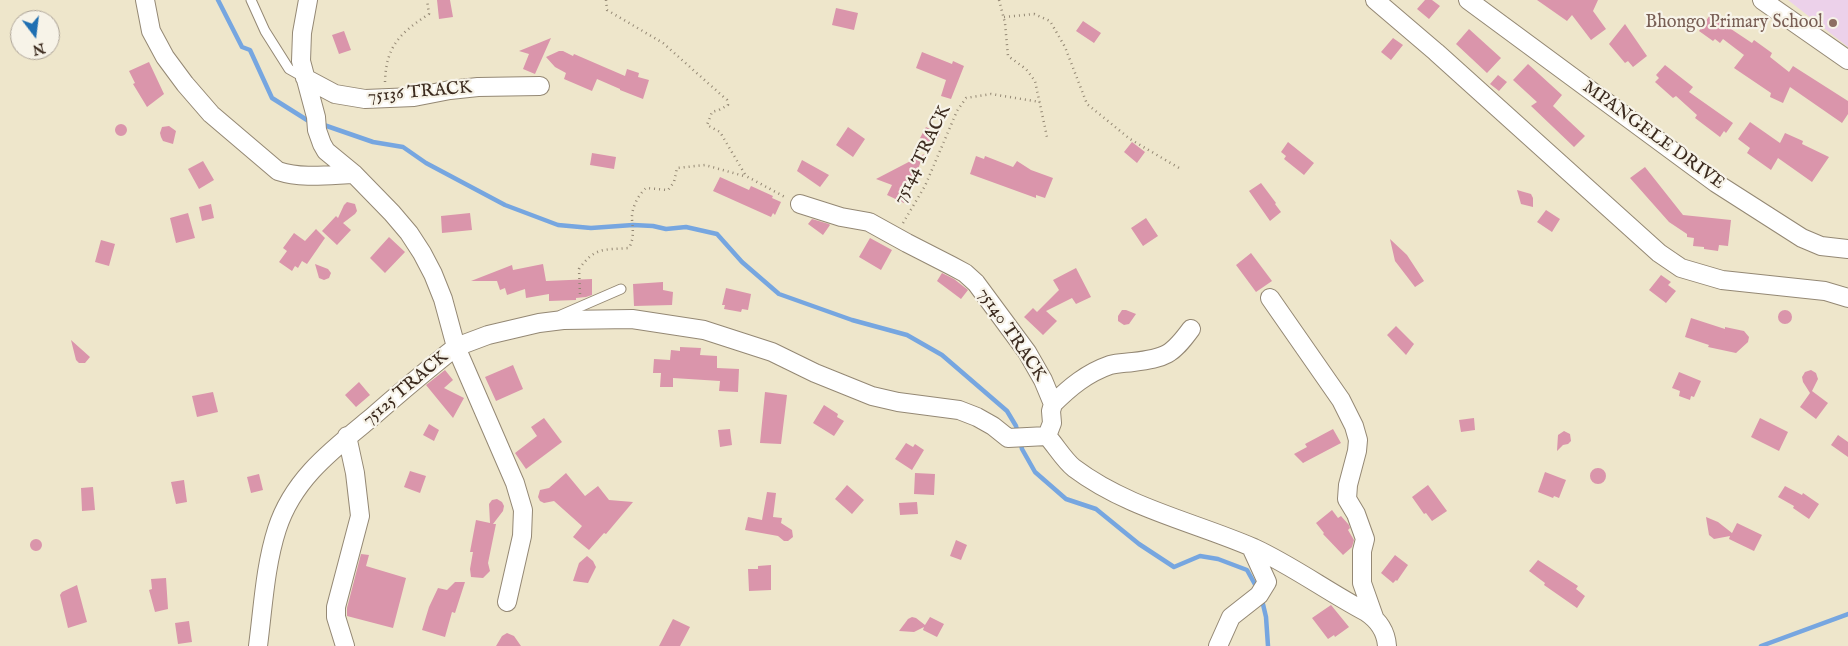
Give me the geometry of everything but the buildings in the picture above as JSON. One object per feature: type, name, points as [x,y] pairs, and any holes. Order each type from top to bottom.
[{"type":"street","points":[[145,0],[152,32],[165,57],[185,84],[212,114],[278,171],[286,174],[310,176],[354,174]]},
{"type":"street","name":"75125 TRACK","points":[[258,646],[276,530],[289,500],[315,466],[347,436],[456,347],[443,298],[434,274],[416,243],[392,212],[354,174],[326,151],[316,124],[302,61],[302,33],[308,0]]},
{"type":"street","points":[[1375,0],[1436,52],[1659,253],[1681,268],[1722,280],[1826,291],[1848,298]]},
{"type":"street","name":"MPANGELE DRIVE","points":[[1468,0],[1716,183],[1802,238],[1820,246],[1848,249]]},
{"type":"street","points":[[1762,0],[1848,60]]},
{"type":"street","name":"75136 TRACK","points":[[305,78],[335,94],[365,99],[414,97],[478,87],[540,86]]},
{"type":"street","name":"75140 TRACK","points":[[800,204],[841,217],[869,222],[965,273],[976,283],[1027,352],[1043,380],[1053,404],[1051,411],[1052,423],[1047,436]]},
{"type":"street","points":[[1270,298],[1341,400],[1354,426],[1358,440],[1357,451],[1348,485],[1347,499],[1356,514],[1365,539],[1362,551],[1362,583],[1374,617],[1381,626],[1386,638],[1387,646]]},
{"type":"street","points":[[507,602],[522,536],[523,510],[515,483],[456,347],[509,329],[539,323],[563,320],[632,319],[704,330],[772,352],[872,396],[898,402],[959,410],[978,417],[1008,438],[1047,436],[1073,467],[1109,490],[1171,517],[1251,547],[1305,576],[1374,617]]},
{"type":"street","points":[[1053,404],[1067,390],[1093,372],[1113,364],[1163,357],[1177,347],[1191,329]]},
{"type":"street","points":[[345,646],[336,617],[336,607],[360,516],[355,473],[347,436]]},
{"type":"street","points":[[1218,646],[1231,617],[1259,595],[1266,582],[1251,547]]},
{"type":"lane","points":[[251,0],[266,31],[289,69],[305,78]]},
{"type":"lane","points":[[539,323],[621,289]]},
{"type":"path","points":[[386,99],[384,86],[385,70],[391,50],[401,34],[429,14],[427,0]]},
{"type":"path","points":[[606,0],[607,10],[663,43],[726,100],[728,105],[712,112],[707,124],[720,132],[746,176]]},
{"type":"path","points":[[999,0],[1004,17],[1008,56],[1026,69],[1035,81],[1047,137]]},
{"type":"path","points":[[1004,17],[1034,14],[1050,21],[1065,47],[1086,104],[1130,139],[1179,168]]},
{"type":"path","name":"75144 TRACK","points":[[893,236],[904,222],[925,186],[957,112],[966,98],[991,94],[1040,102]]},
{"type":"path","points":[[580,307],[578,269],[595,252],[629,248],[633,242],[631,219],[639,193],[646,188],[668,190],[674,182],[677,168],[705,165],[746,176],[800,204]]},
{"type":"shaded area","name":"Bhongo Primary School","points":[[1788,0],[1848,0],[1848,47]]},
{"type":"waterway","points":[[218,0],[242,47],[250,50],[272,98],[313,122]]},
{"type":"waterway","points":[[321,124],[373,142],[403,147],[426,163],[505,205],[558,225],[591,228],[633,225],[666,229],[686,227],[717,234],[742,262],[779,294],[852,320],[907,335],[942,355],[1007,411],[1018,433]]},
{"type":"waterway","points":[[1020,440],[1022,449],[1035,472],[1066,499],[1096,509],[1139,544],[1174,567],[1200,556],[1218,559],[1247,570],[1257,588]]},
{"type":"waterway","points":[[1262,600],[1266,617],[1268,646]]},
{"type":"waterway","points":[[1761,646],[1848,614]]},
{"type":"place","name":"Bhongo Primary School","points":[[1833,23]]}]
